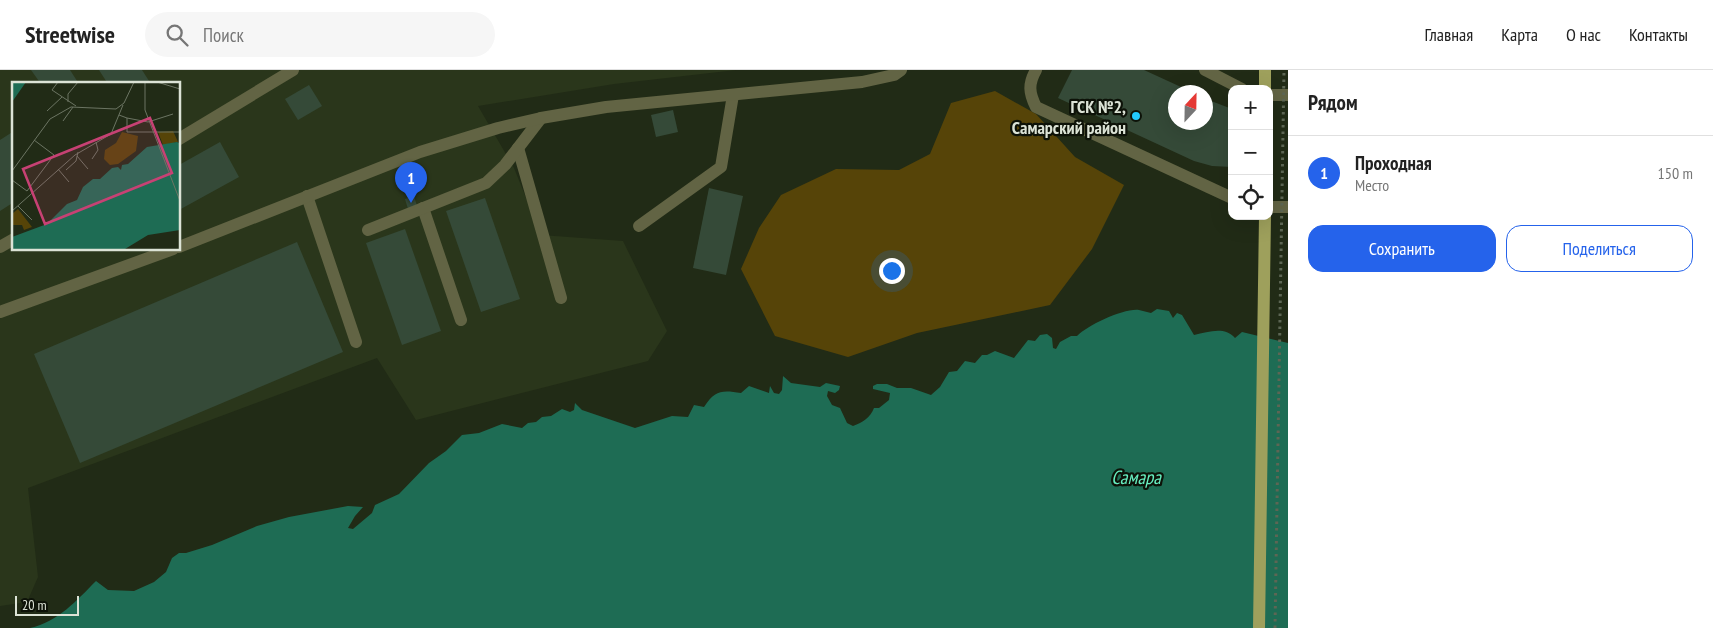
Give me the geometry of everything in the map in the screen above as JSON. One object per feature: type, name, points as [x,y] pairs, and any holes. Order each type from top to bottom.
[{"type":"main road","points":[[1265,70],[1265,85]]},
{"type":"main road","points":[[1259,628],[1265,220]]},
{"type":"lane","points":[[180,138],[293,70]]},
{"type":"lane","points":[[180,247],[420,152],[498,128],[541,118],[606,107],[862,82],[894,75],[901,70]]},
{"type":"lane","points":[[1036,70],[1031,80],[1030,93],[1036,107],[1228,196]]},
{"type":"lane","points":[[1205,70],[1234,85]]},
{"type":"lane","points":[[639,226],[721,167],[733,94]]},
{"type":"lane","points":[[1273,95],[1288,95]]},
{"type":"lane","points":[[368,230],[486,183],[505,165],[541,118]]},
{"type":"lane","points":[[518,148],[561,298]]},
{"type":"lane","points":[[307,196],[356,342]]},
{"type":"lane","points":[[1273,207],[1288,207]]},
{"type":"lane","points":[[423,208],[461,320]]},
{"type":"lane","points":[[0,247],[12,240]]},
{"type":"lane","points":[[0,312],[170,250]]},
{"type":"path","points":[[1275,628],[1284,70]]},
{"type":"shaded area","points":[[0,70],[736,70],[614,84],[478,106],[514,168],[541,235],[623,241],[667,331],[648,361],[416,420],[377,358],[28,488],[38,577],[27,602],[0,606]]},
{"type":"shaded area","points":[[995,91],[1036,114],[1075,157],[1124,185],[1092,249],[1050,305],[917,333],[848,357],[775,336],[741,269],[759,228],[781,195],[836,169],[899,170],[930,154],[951,103]]},
{"type":"water","name":"Самара","points":[[1157,309],[1169,311],[1173,318],[1177,313],[1182,315],[1194,335],[1221,331],[1231,334],[1235,338],[1242,332],[1288,343],[1288,628],[30,628],[58,616],[96,581],[108,590],[134,591],[154,582],[166,572],[172,558],[179,553],[186,553],[212,545],[257,526],[289,517],[348,506],[363,507],[348,528],[353,529],[372,513],[375,505],[399,494],[429,463],[446,451],[462,435],[479,433],[502,424],[522,428],[528,423],[536,422],[542,417],[551,416],[562,409],[570,412],[574,410],[575,403],[582,410],[635,428],[672,416],[688,417],[694,405],[704,407],[712,397],[720,392],[741,393],[749,386],[769,393],[770,386],[774,393],[779,394],[782,390],[783,376],[791,383],[820,387],[826,383],[840,386],[839,390],[835,393],[828,391],[827,396],[832,405],[840,408],[847,423],[853,426],[866,419],[874,408],[879,408],[889,400],[890,393],[873,389],[873,386],[877,384],[887,384],[897,388],[911,388],[931,395],[940,387],[949,372],[957,371],[965,361],[975,363],[982,355],[995,351],[1014,358],[1028,340],[1035,341],[1040,335],[1047,334],[1052,338],[1053,348],[1056,349],[1060,342],[1071,336],[1077,336],[1089,327],[1116,314],[1132,310],[1151,313]]},
{"type":"building","points":[[31,70],[70,70],[78,82],[40,82]]},
{"type":"building","points":[[99,70],[142,70],[150,82],[107,82]]},
{"type":"building","name":"ГСК №2, Самарский район","points":[[1072,70],[1144,70],[1177,85],[1168,85],[1168,130],[1213,130],[1213,102],[1228,107],[1228,167],[1212,166],[1194,161],[1058,98]]},
{"type":"building","points":[[309,85],[322,106],[298,120],[285,99]]},
{"type":"building","points":[[673,110],[678,132],[656,137],[651,115]]},
{"type":"building","points":[[12,132],[12,203],[0,211],[0,140]]},
{"type":"building","points":[[220,142],[239,177],[180,209],[180,164]]},
{"type":"building","points":[[709,188],[743,196],[726,275],[693,268]]},
{"type":"building","points":[[414,196],[417,206],[408,209],[405,199]]},
{"type":"building","points":[[485,198],[520,299],[481,312],[446,211]]},
{"type":"building","points":[[405,229],[441,331],[402,345],[366,243]]},
{"type":"building","points":[[297,242],[343,352],[80,463],[34,354]]},
{"type":"place","name":"ГСК №2, Самарский район","points":[[1136,116]]},
{"type":"place","name":"Проходная","points":[[411,203]]}]
